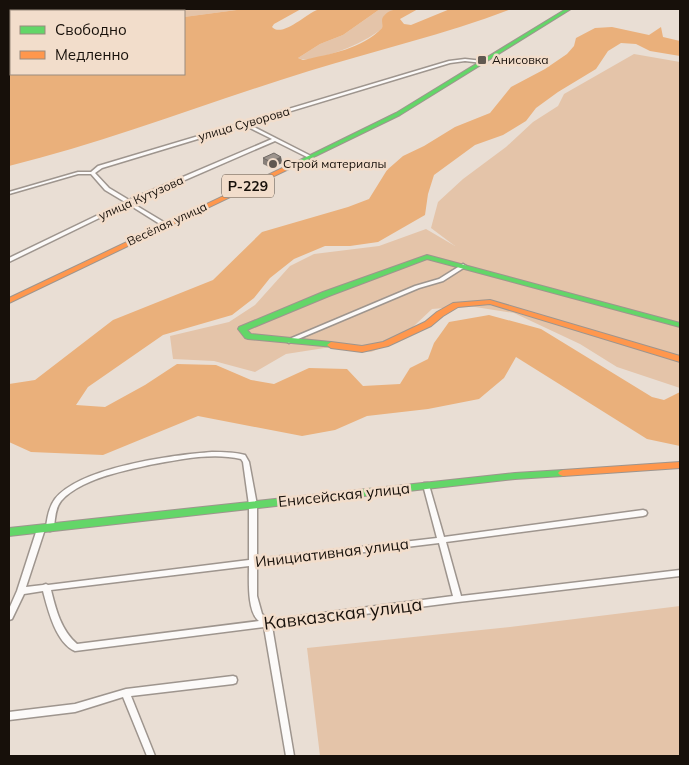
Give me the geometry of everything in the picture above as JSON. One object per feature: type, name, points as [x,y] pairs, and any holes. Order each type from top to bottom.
[{"type":"street","name":"Р-229","points":[[483,62],[569,9]]},
{"type":"street","name":"улица Суворова","points":[[9,193],[78,172],[92,173],[100,167],[450,62],[465,60],[483,62]]},
{"type":"street","name":"Весёлая улица","points":[[9,301],[398,114],[483,62]]},
{"type":"street","points":[[246,124],[274,140],[309,156]]},
{"type":"street","name":"улица Кутузова","points":[[9,260],[127,203],[274,140]]},
{"type":"street","points":[[92,173],[107,189],[165,225]]},
{"type":"street","points":[[680,325],[427,257],[326,294],[242,330],[248,336],[362,349],[385,344],[428,324],[440,314],[456,305],[490,302],[680,359]]},
{"type":"street","points":[[289,341],[417,287],[441,280],[463,266]]},
{"type":"street","points":[[9,617],[21,591],[52,509],[61,496],[84,481],[142,465],[223,454],[240,456],[246,462],[253,505],[253,596],[258,616],[268,624],[290,756]]},
{"type":"street","name":"Енисейская улица","points":[[9,532],[515,476],[680,465]]},
{"type":"street","points":[[426,486],[458,599]]},
{"type":"street","name":"Инициативная улица","points":[[21,591],[46,586],[442,540],[643,513]]},
{"type":"street","name":"Кавказская улица","points":[[46,586],[51,607],[69,644],[75,648],[458,599],[680,573]]},
{"type":"street","points":[[9,716],[76,708],[126,693],[234,680]]},
{"type":"street","points":[[126,693],[151,756]]},
{"type":"shaded area","points":[[338,7],[380,9],[343,35],[320,44],[298,58],[303,60],[345,50],[365,41],[382,28],[382,20],[386,13],[394,10],[418,9],[400,19],[404,24],[411,25],[450,9],[511,9],[436,34],[309,71],[84,145],[9,166],[9,66],[10,75],[185,75],[185,17],[244,9],[301,9],[272,27],[276,30],[282,30],[317,10]]},
{"type":"shaded area","points":[[244,9],[185,17],[185,10],[173,10]]},
{"type":"shaded area","points":[[380,9],[396,9],[384,16],[382,28],[366,39],[328,55],[316,58],[298,58],[320,44],[343,35]]},
{"type":"shaded area","points":[[612,27],[649,35],[661,27],[663,37],[680,41],[680,56],[650,51],[636,44],[621,43],[608,51],[596,69],[536,108],[526,121],[503,135],[475,145],[434,175],[428,194],[425,215],[378,242],[350,246],[325,246],[294,259],[270,278],[254,298],[232,315],[163,335],[88,387],[76,405],[105,407],[145,385],[177,364],[216,365],[251,380],[274,384],[309,368],[347,369],[363,386],[400,384],[410,368],[428,359],[434,343],[449,322],[489,315],[541,329],[652,397],[664,400],[680,392],[680,446],[647,439],[516,357],[504,378],[479,399],[428,409],[367,416],[335,430],[302,436],[198,416],[103,455],[31,452],[9,442],[9,384],[35,380],[113,320],[213,280],[262,232],[369,199],[387,170],[403,156],[455,127],[490,113],[511,87],[545,69],[567,54],[574,46],[576,38],[595,28]]},
{"type":"shaded area","points":[[634,54],[680,62],[680,388],[617,367],[580,344],[514,313],[469,306],[432,309],[398,341],[371,352],[331,347],[286,354],[255,372],[214,361],[173,359],[170,336],[229,322],[255,305],[290,266],[314,254],[379,246],[426,229],[455,246],[431,228],[438,202],[463,179],[506,147],[533,122],[558,106],[564,94]]},
{"type":"shaded area","points":[[680,606],[680,756],[320,756],[307,648],[510,627]]},
{"type":"building","points":[[274,153],[281,157],[271,162],[263,158]]},
{"type":"traffic: fast","points":[[293,165],[398,114],[569,9]]},
{"type":"traffic: fast","points":[[331,345],[248,336],[242,329],[326,294],[427,257],[680,325]]},
{"type":"traffic: fast","points":[[9,532],[515,476],[563,473]]},
{"type":"traffic: slow","points":[[9,301],[293,165]]},
{"type":"traffic: slow","points":[[331,345],[362,349],[385,344],[428,324],[440,314],[456,305],[490,302],[680,359]]},
{"type":"traffic: slow","points":[[563,473],[680,465]]},
{"type":"place","name":"Анисовка","points":[[482,60]]},
{"type":"place","name":"Строй материалы","points":[[273,164]]}]
